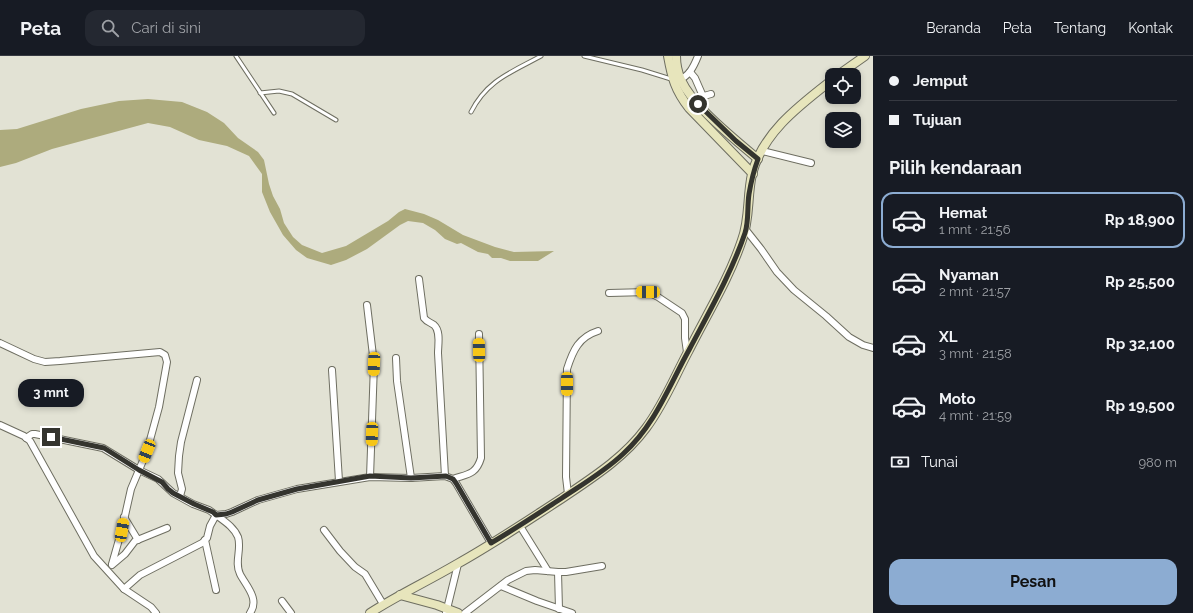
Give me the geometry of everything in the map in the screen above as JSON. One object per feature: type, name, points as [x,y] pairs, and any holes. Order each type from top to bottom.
[{"type":"main road","points":[[668,56],[677,80],[698,104],[736,141],[760,155]]},
{"type":"main road","points":[[676,56],[678,91],[689,108],[753,174]]},
{"type":"main road","points":[[848,68],[865,56]]},
{"type":"main road","points":[[370,613],[383,604],[458,564],[520,526],[600,473],[624,453],[637,439],[646,428],[668,393],[687,352],[724,283],[737,255],[746,230],[749,194],[753,174],[760,155],[770,138],[790,113],[825,86]]},
{"type":"main road","points":[[400,595],[458,613]]},
{"type":"street","points":[[677,80],[690,72],[698,56]]},
{"type":"street","points":[[690,72],[695,78],[702,94],[704,96],[711,94]]},
{"type":"street","points":[[760,155],[811,163]]},
{"type":"street","points":[[746,230],[762,249],[777,272],[794,290],[849,337],[863,345],[873,348]]},
{"type":"street","points":[[419,279],[424,318],[427,322],[435,326],[438,333],[446,476]]},
{"type":"street","points":[[609,293],[648,292],[682,313],[685,319],[687,352]]},
{"type":"street","points":[[367,305],[374,364],[370,476]]},
{"type":"street","points":[[568,494],[566,477],[567,368],[569,360],[583,338],[598,331]]},
{"type":"street","points":[[453,479],[475,471],[481,458],[479,334]]},
{"type":"street","points":[[0,343],[34,359],[45,362],[160,352],[165,355],[167,362],[159,407],[147,451],[131,489],[122,530],[112,564]]},
{"type":"street","points":[[396,358],[397,381],[411,478]]},
{"type":"street","points":[[332,370],[339,482]]},
{"type":"street","points":[[180,496],[182,489],[178,473],[179,456],[196,380]]},
{"type":"street","points":[[0,425],[24,436],[30,441],[94,556],[124,589],[152,607],[156,613]]},
{"type":"street","points":[[26,438],[32,434],[35,434],[104,448],[139,470],[158,479],[168,489],[194,504],[213,512],[231,527],[238,537],[238,568],[254,603],[254,607],[250,613]]},
{"type":"street","points":[[216,515],[226,514],[258,500],[297,489],[370,476],[411,478],[446,476],[453,479],[456,483],[491,543]]},
{"type":"street","points":[[124,589],[140,575],[202,543],[205,540],[216,515]]},
{"type":"street","points":[[124,516],[138,540]]},
{"type":"street","points":[[520,526],[548,571]]},
{"type":"street","points":[[107,571],[112,564],[125,554],[133,543],[166,528]]},
{"type":"street","points":[[324,530],[340,551],[365,574],[383,604]]},
{"type":"street","points":[[205,540],[216,590]]},
{"type":"street","points":[[447,610],[458,564]]},
{"type":"street","points":[[465,613],[512,578],[526,571],[535,570],[558,572],[602,566]]},
{"type":"street","points":[[558,572],[559,609]]},
{"type":"street","points":[[501,586],[572,613]]},
{"type":"street","points":[[282,600],[291,613]]},
{"type":"lane","points":[[236,56],[274,113]]},
{"type":"lane","points":[[471,112],[477,101],[492,84],[541,56]]},
{"type":"lane","points":[[584,56],[677,80]]},
{"type":"lane","points":[[260,93],[279,91],[292,94],[336,120]]},
{"type":"shaded area","points":[[148,99],[182,102],[207,112],[224,123],[238,138],[258,152],[264,160],[269,184],[280,209],[284,223],[293,237],[302,245],[322,253],[346,246],[405,209],[424,214],[438,220],[463,235],[495,247],[514,252],[554,251],[538,261],[510,261],[501,258],[492,258],[488,254],[478,252],[461,243],[457,244],[445,239],[435,230],[423,223],[408,221],[400,225],[367,249],[346,260],[331,265],[307,258],[296,250],[283,235],[270,212],[262,192],[262,174],[249,156],[227,146],[199,140],[170,127],[148,123],[52,149],[16,163],[0,167],[0,130],[17,129],[81,109],[119,101]]},
{"type":"route","points":[[51,437],[104,448],[139,470],[158,479],[173,493],[213,512],[216,515],[226,514],[258,500],[297,489],[370,476],[411,478],[446,476],[453,479],[456,483],[491,543],[520,526],[600,473],[624,453],[637,439],[646,428],[668,393],[687,352],[724,283],[737,255],[746,230],[749,194],[758,159],[736,141],[698,104]]}]
